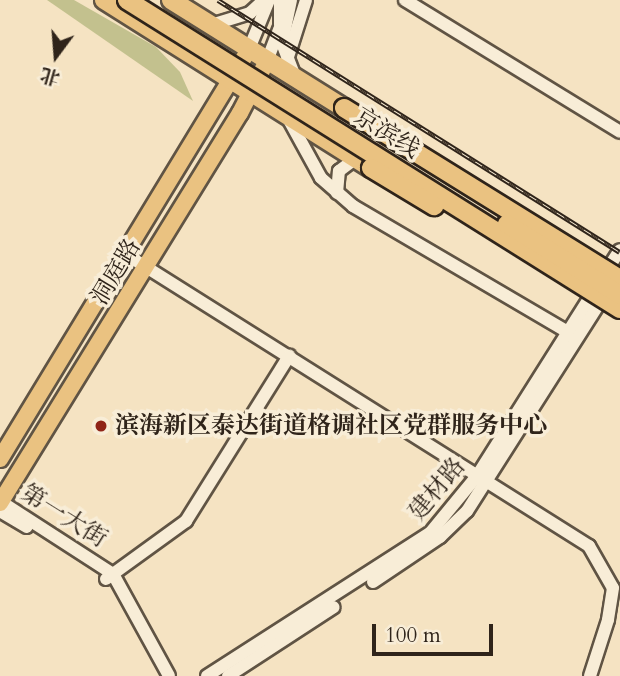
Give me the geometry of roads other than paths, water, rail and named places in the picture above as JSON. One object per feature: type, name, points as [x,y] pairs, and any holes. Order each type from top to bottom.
[{"type":"highway","points":[[104,0],[355,159],[620,321]]},
{"type":"highway","name":"京滨线","points":[[127,0],[620,309]]},
{"type":"highway","name":"京滨线","points":[[150,0],[620,295]]},
{"type":"highway","points":[[171,0],[620,279]]},
{"type":"main road","name":"洞庭路","points":[[0,459],[127,255],[249,49]]},
{"type":"main road","name":"洞庭路","points":[[0,504],[146,267],[267,61]]},
{"type":"street","points":[[211,25],[269,0]]},
{"type":"street","points":[[249,49],[269,0]]},
{"type":"street","points":[[280,0],[280,26]]},
{"type":"street","points":[[267,61],[291,0]]},
{"type":"street","points":[[291,0],[283,32],[286,60],[296,79]]},
{"type":"street","points":[[286,60],[306,0]]},
{"type":"street","points":[[405,0],[620,132]]},
{"type":"street","points":[[422,0],[620,123]]},
{"type":"street","points":[[286,113],[321,178],[337,193],[568,332]]},
{"type":"street","points":[[337,193],[339,171],[355,159]]},
{"type":"street","name":"建材路","points":[[207,676],[430,533],[482,479],[568,332],[620,250]]},
{"type":"street","points":[[127,255],[482,479],[576,535],[608,573],[612,603],[590,676]]},
{"type":"street","points":[[228,676],[414,556],[467,511],[482,479],[620,271]]},
{"type":"street","points":[[109,577],[186,521],[289,356]]},
{"type":"street","name":"第一大街","points":[[0,504],[109,577],[169,676]]},
{"type":"street","name":"第一大街","points":[[109,577],[162,676]]},
{"type":"railway","points":[[218,0],[620,252]]},
{"type":"place","name":"滨海新区泰达街道格调社区党群服务中心","points":[[101,426]]}]
